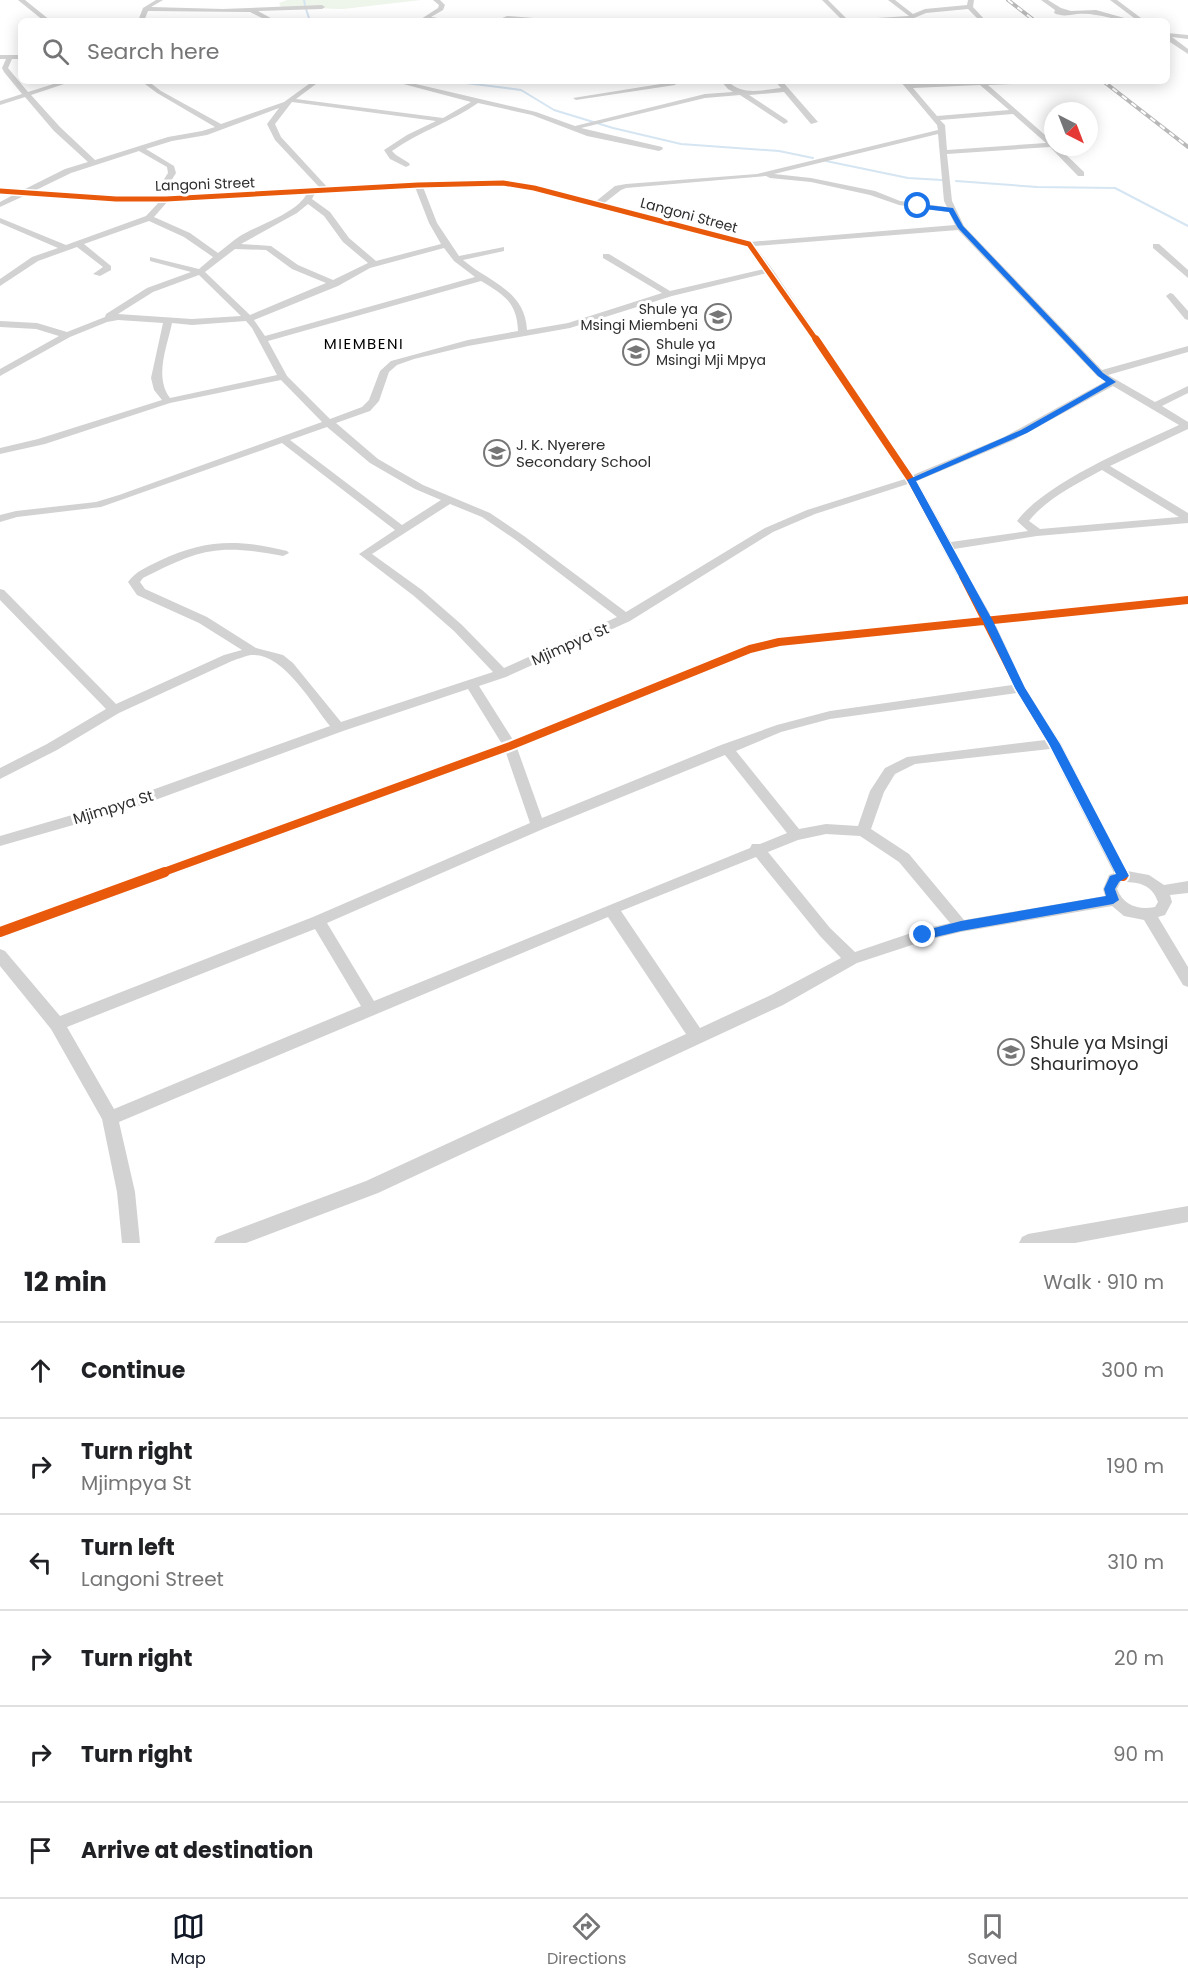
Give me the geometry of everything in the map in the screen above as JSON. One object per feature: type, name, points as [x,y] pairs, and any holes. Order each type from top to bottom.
[{"type":"street","points":[[21,0],[44,18]]},
{"type":"street","points":[[142,18],[145,9],[160,0]]},
{"type":"street","points":[[426,18],[441,9],[442,5],[436,0]]},
{"type":"street","points":[[825,0],[843,18]]},
{"type":"street","points":[[891,0],[912,18]]},
{"type":"street","points":[[1044,0],[1059,10],[1057,13],[1096,12],[1120,18]]},
{"type":"street","points":[[1113,0],[1138,18]]},
{"type":"street","points":[[911,15],[970,3],[981,18]]},
{"type":"street","points":[[145,9],[251,10],[322,7]]},
{"type":"street","points":[[251,10],[267,18]]},
{"type":"street","points":[[1069,13],[1072,18]]},
{"type":"street","points":[[1170,36],[1188,39]]},
{"type":"street","points":[[1170,38],[1188,52]]},
{"type":"street","points":[[1175,42],[1188,39]]},
{"type":"street","points":[[0,57],[18,57]]},
{"type":"street","points":[[10,57],[5,68],[18,83]]},
{"type":"street","points":[[19,84],[57,129],[93,163]]},
{"type":"street","points":[[0,103],[60,84]]},
{"type":"street","points":[[148,84],[221,127]]},
{"type":"street","points":[[0,205],[29,192],[52,177],[140,149],[221,127],[288,102],[313,84]]},
{"type":"street","points":[[407,84],[534,113],[574,128],[659,149]]},
{"type":"street","points":[[576,98],[659,84]]},
{"type":"street","points":[[673,84],[690,99]]},
{"type":"street","points":[[727,84],[784,122]]},
{"type":"street","points":[[780,84],[814,122]]},
{"type":"street","points":[[906,84],[937,118],[945,152],[947,190],[951,210],[960,227],[1100,374],[1187,425]]},
{"type":"street","points":[[983,84],[1044,138]]},
{"type":"street","points":[[574,128],[690,99],[740,92],[784,90]]},
{"type":"street","points":[[406,165],[393,157],[388,150],[477,101]]},
{"type":"street","points":[[288,102],[446,120]]},
{"type":"street","points":[[288,102],[271,124],[278,138],[326,190]]},
{"type":"street","points":[[937,118],[1016,112]]},
{"type":"street","points":[[758,176],[941,131]]},
{"type":"street","points":[[945,152],[1044,146]]},
{"type":"street","points":[[140,149],[170,166],[172,173],[163,187]]},
{"type":"street","points":[[1063,156],[1081,174]]},
{"type":"street","points":[[596,205],[618,188],[626,186],[758,176],[811,180],[872,193],[899,203],[951,210]]},
{"type":"street","name":"Langoni Street","points":[[0,191],[116,199],[166,199],[310,196],[326,190],[417,185],[515,184],[749,244],[911,480],[949,546],[1020,688],[1054,744],[1123,876]]},
{"type":"street","points":[[417,185],[424,207],[446,245],[457,259],[511,299],[521,313],[523,334]]},
{"type":"street","points":[[0,373],[66,335],[104,320],[150,290],[200,272],[243,238],[284,218],[310,196],[346,240],[374,264]]},
{"type":"street","points":[[0,283],[19,268],[63,248],[149,218],[166,199]]},
{"type":"street","points":[[149,218],[187,235],[218,257]]},
{"type":"street","points":[[0,220],[63,248]]},
{"type":"street","points":[[749,244],[960,227]]},
{"type":"street","points":[[77,243],[108,266],[104,272],[97,274]]},
{"type":"street","points":[[104,320],[128,316],[192,322],[250,318],[335,284],[374,264],[446,245]]},
{"type":"street","points":[[232,246],[268,248],[295,267],[335,284]]},
{"type":"street","points":[[1156,246],[1188,275]]},
{"type":"street","points":[[457,259],[501,249]]},
{"type":"street","points":[[606,256],[669,294]]},
{"type":"street","points":[[153,259],[200,272],[250,318],[264,339],[283,377],[329,423],[374,461],[419,487],[486,515],[626,618]]},
{"type":"street","points":[[0,519],[40,510],[97,505],[366,409],[374,401],[385,372],[394,363],[440,349],[570,325],[669,294],[769,270]]},
{"type":"street","points":[[264,339],[481,278]]},
{"type":"street","points":[[1170,296],[1188,317]]},
{"type":"street","points":[[168,321],[156,378],[159,390],[168,401]]},
{"type":"street","points":[[0,324],[37,326],[66,335]]},
{"type":"street","points":[[1100,374],[1188,349]]},
{"type":"street","points":[[0,451],[41,442],[168,401],[283,377]]},
{"type":"street","name":"Mjimpya St","points":[[0,842],[132,803],[338,728],[502,674],[626,618],[769,530],[811,512],[911,480],[1024,431],[1112,382]]},
{"type":"street","points":[[1153,407],[1188,389]]},
{"type":"street","points":[[1037,533],[1023,521],[1030,510],[1103,466],[1187,425]]},
{"type":"street","points":[[284,440],[401,529]]},
{"type":"street","points":[[1103,466],[1188,519]]},
{"type":"street","points":[[448,500],[365,554],[458,628],[502,674]]},
{"type":"street","points":[[949,546],[1037,533],[1188,519]]},
{"type":"street","points":[[283,553],[254,547],[219,544],[200,547],[139,576],[134,582],[141,592],[203,620],[252,651],[279,658],[289,666],[338,728]]},
{"type":"street","points":[[0,593],[114,710]]},
{"type":"street","points":[[0,932],[510,746],[750,649],[779,642],[1188,600]]},
{"type":"street","points":[[0,774],[114,710],[228,658],[252,651]]},
{"type":"street","points":[[472,685],[510,746],[538,825]]},
{"type":"street","points":[[57,1024],[318,921],[538,825],[777,729],[830,715],[1020,688]]},
{"type":"street","points":[[863,831],[877,791],[890,771],[912,760],[1054,744]]},
{"type":"street","points":[[726,748],[796,835]]},
{"type":"street","points":[[110,1118],[757,848],[796,835],[826,829],[863,831],[904,858],[961,926]]},
{"type":"street","points":[[757,848],[825,932],[852,959]]},
{"type":"street","points":[[1123,876],[1140,876],[1152,882],[1161,891],[1165,902],[1160,911],[1149,915],[1129,912],[1113,900],[1110,889],[1114,879],[1123,876]]},
{"type":"street","points":[[1161,891],[1188,887]]},
{"type":"street","points":[[223,1243],[372,1187],[777,1000],[852,959],[923,935],[961,926],[1113,900]]},
{"type":"street","points":[[611,909],[697,1037]]},
{"type":"street","points":[[1149,915],[1188,981]]},
{"type":"street","points":[[318,921],[371,1010]]},
{"type":"street","points":[[0,955],[57,1024],[110,1118],[126,1192],[131,1243]]},
{"type":"street","points":[[1028,1243],[1188,1214]]},
{"type":"shaded area","points":[[287,0],[421,0],[343,9],[281,7],[279,3]]},
{"type":"waterway","points":[[304,0],[305,5]]},
{"type":"waterway","points":[[306,9],[309,18]]},
{"type":"waterway","points":[[474,84],[521,90],[554,110],[613,128],[681,144],[779,151],[813,158]]},
{"type":"waterway","points":[[826,161],[908,178],[942,180]]},
{"type":"waterway","points":[[956,181],[1037,187],[1115,188],[1188,226]]},
{"type":"railway","points":[[1008,0],[1031,18]]},
{"type":"railway","points":[[1107,84],[1188,147]]},
{"type":"cycle path","points":[[0,191],[116,199],[166,199],[418,185],[503,183],[534,188],[749,244],[911,480],[988,621],[1020,688],[1054,744],[1123,876]]},
{"type":"cycle path","points":[[0,932],[510,746],[750,649],[779,642],[1188,600]]},
{"type":"place","name":"Shule ya Msingi Miembeni","points":[[718,317]]},
{"type":"place","name":"Shule ya Msingi Mji Mpya","points":[[636,352]]},
{"type":"place","name":"J. K. Nyerere Secondary School","points":[[497,453]]},
{"type":"place","name":"Shule ya Msingi Shaurimoyo","points":[[1011,1052]]},
{"type":"district","name":"MIEMBENI","points":[[364,343]]},
{"type":"route","points":[[918,206],[951,210],[960,227],[1100,374],[1112,382],[1008,439],[911,480],[949,546],[1020,688],[1054,744],[1123,876],[1114,879],[1110,889],[1113,900],[961,926],[923,935]]}]
